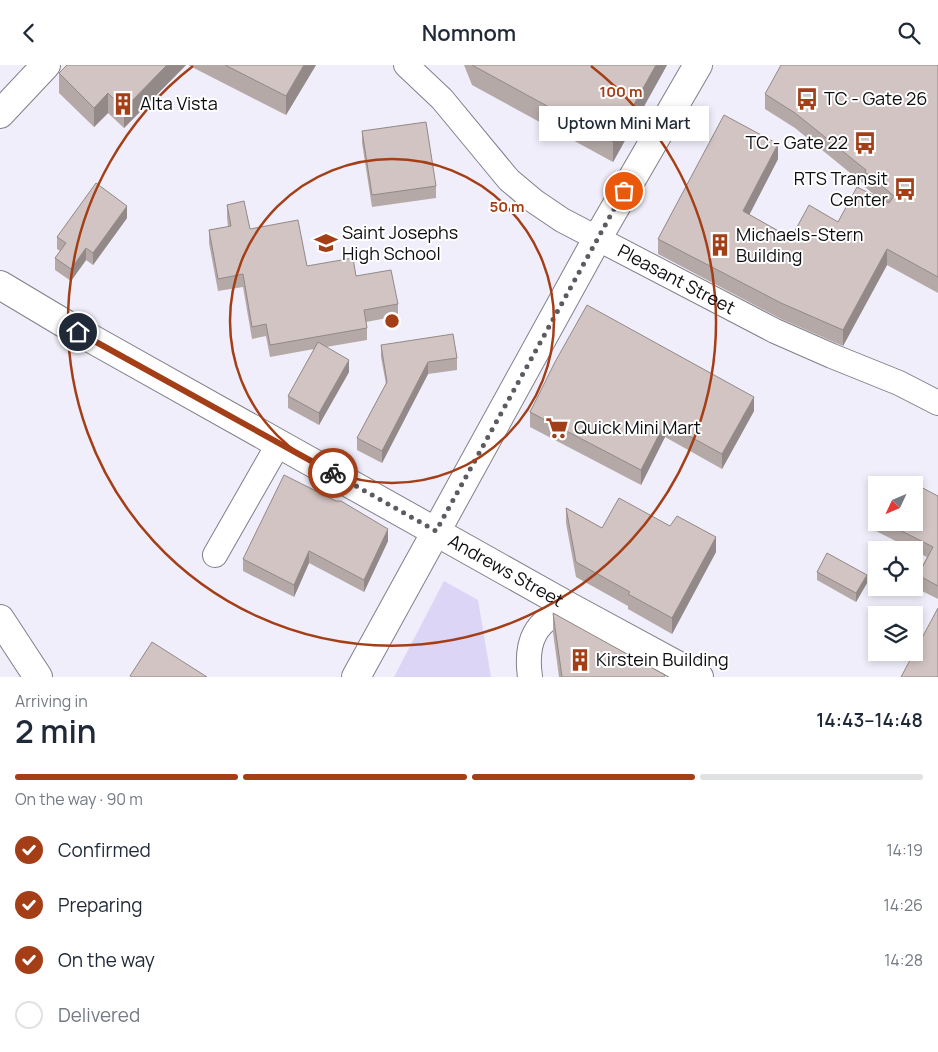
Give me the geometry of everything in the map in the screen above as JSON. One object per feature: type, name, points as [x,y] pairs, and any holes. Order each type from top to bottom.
[{"type":"main road","points":[[0,114],[46,65]]},
{"type":"main road","points":[[356,677],[596,239],[698,65]]},
{"type":"main road","name":"Andrews Street","points":[[0,285],[52,317],[570,607],[699,677]]},
{"type":"main road","points":[[336,677],[406,588]]},
{"type":"main road","points":[[0,619],[38,677]]},
{"type":"street","name":"Pleasant Street","points":[[406,65],[442,99],[498,168],[521,191],[562,220],[780,333],[899,383],[938,403]]},
{"type":"street","points":[[215,555],[279,443]]},
{"type":"street","points":[[530,677],[528,649],[534,635],[554,614],[570,607]]},
{"type":"shaded area","points":[[444,581],[478,600],[491,677],[394,677]]},
{"type":"building","name":"Alta Vista","points":[[67,65],[167,65],[124,109],[108,93],[94,108],[59,73]]},
{"type":"building","points":[[225,65],[304,65],[286,96]]},
{"type":"building","points":[[472,65],[656,65],[613,142]]},
{"type":"building","points":[[781,65],[938,65],[938,277],[887,249],[843,330],[781,303],[658,239],[724,115],[778,144],[743,211],[791,238],[809,205],[838,222],[857,187],[889,203],[894,196],[865,172],[866,170],[795,113],[765,94]]},
{"type":"building","points":[[426,122],[436,186],[372,195],[362,131]]},
{"type":"building","points":[[96,183],[127,206],[93,253],[86,248],[71,269],[55,258],[66,243],[57,237]]},
{"type":"building","points":[[244,201],[250,229],[298,220],[307,266],[353,258],[356,276],[391,270],[398,304],[364,310],[367,328],[270,345],[266,324],[252,327],[243,274],[218,279],[209,230],[231,226],[227,205]]},
{"type":"building","points":[[587,305],[754,397],[722,454],[665,423],[641,470],[530,412]]},
{"type":"building","points":[[453,334],[457,358],[428,362],[382,451],[357,438],[387,382],[381,345]]},
{"type":"building","points":[[318,342],[349,360],[319,413],[288,396]]},
{"type":"building","points":[[284,475],[336,501],[341,501],[388,529],[364,580],[309,551],[294,585],[243,559]]},
{"type":"building","points":[[923,488],[938,496],[938,586],[923,578],[923,566],[933,547],[902,531],[923,531]]},
{"type":"building","points":[[619,498],[670,526],[677,516],[716,537],[672,618],[576,562],[566,508],[602,528]]},
{"type":"building","points":[[827,553],[867,575],[856,593],[817,572]]},
{"type":"building","points":[[938,608],[938,677],[901,677],[910,661],[923,661],[923,636]]},
{"type":"building","points":[[553,613],[665,675],[664,677],[562,677]]},
{"type":"building","points":[[152,642],[207,677],[130,676]]},
{"type":"way so far","points":[[333,473],[436,531],[624,191]]},
{"type":"place","name":"TC - Gate 26","points":[[807,99]]},
{"type":"place","name":"Alta Vista","points":[[123,104]]},
{"type":"place","name":"TC - Gate 22","points":[[865,143]]},
{"type":"place","name":"RTS Transit Center","points":[[905,189]]},
{"type":"place","name":"Uptown Mini Mart","points":[[624,191]]},
{"type":"place","name":"Saint Josephs High School","points":[[326,243]]},
{"type":"place","name":"Michaels-Stern Building","points":[[720,245]]},
{"type":"place","name":"Quick Mini Mart","points":[[557,428]]},
{"type":"place","name":"Kirstein Building","points":[[580,660]]},
{"type":"route","points":[[78,332],[333,473]]}]
